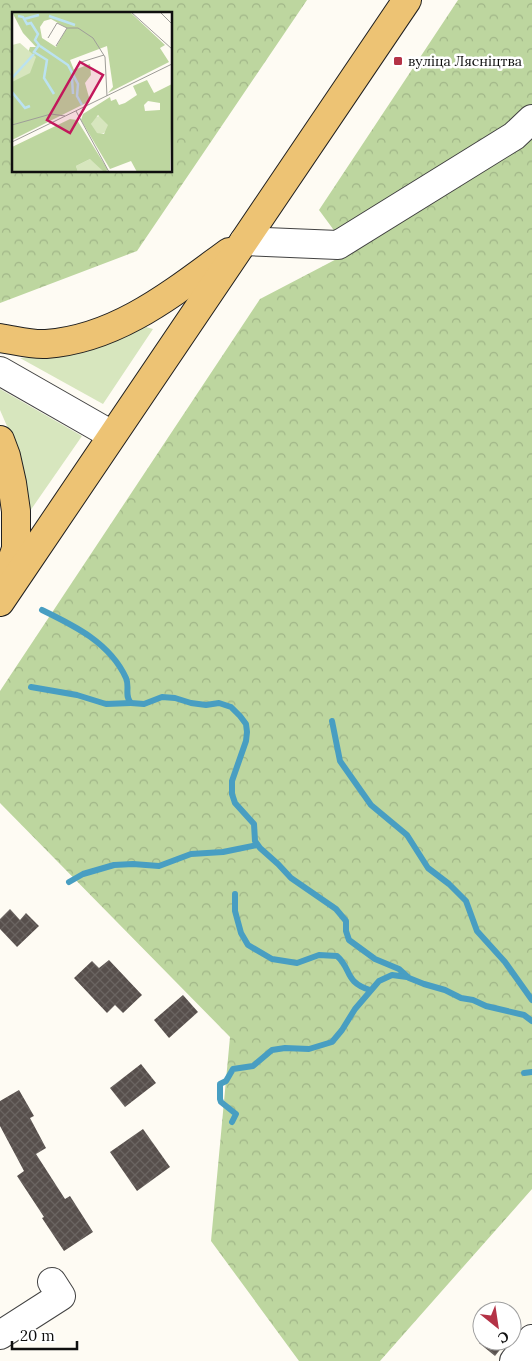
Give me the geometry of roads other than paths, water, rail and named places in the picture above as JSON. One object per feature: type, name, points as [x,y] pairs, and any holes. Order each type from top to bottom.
[{"type":"main road","points":[[0,602],[407,0]]},
{"type":"main road","points":[[0,338],[44,344],[81,338],[115,327],[170,295],[244,241]]},
{"type":"main road","points":[[0,440],[6,456],[16,511],[16,549],[0,594]]},
{"type":"street","points":[[244,241],[338,245],[514,136],[532,119]]},
{"type":"street","points":[[0,371],[112,435]]},
{"type":"street","points":[[0,1335],[61,1296],[52,1282]]},
{"type":"street","points":[[514,1361],[532,1339]]},
{"type":"waterway","points":[[42,610],[79,629],[111,655],[126,678],[128,697],[131,703],[144,704],[162,697],[206,705],[219,703],[231,707],[240,716],[246,724],[247,732],[246,741],[232,781],[232,794],[235,803],[254,824],[255,841],[260,848],[291,878],[336,909],[346,921],[346,931],[349,940],[375,959],[399,969],[409,978],[445,990],[461,998],[524,1015],[532,1021]]},
{"type":"waterway","points":[[31,687],[77,695],[106,704],[131,703]]},
{"type":"waterway","points":[[332,721],[340,761],[371,805],[407,835],[428,868],[449,884],[466,901],[477,931],[505,962],[532,1000]]},
{"type":"waterway","points":[[69,882],[83,874],[114,865],[159,866],[191,854],[223,852],[257,845]]},
{"type":"waterway","points":[[235,894],[235,911],[241,933],[248,945],[272,959],[297,963],[319,955],[337,956],[352,979],[362,987],[370,990]]},
{"type":"waterway","points":[[232,1122],[236,1114],[221,1102],[220,1084],[226,1081],[233,1069],[253,1066],[272,1050],[285,1048],[309,1049],[332,1042],[355,1009],[379,981],[392,975],[407,977]]},
{"type":"waterway","points":[[524,1073],[532,1072]]},
{"type":"place","name":"вуліца Лясніцтва","points":[[398,61]]}]
